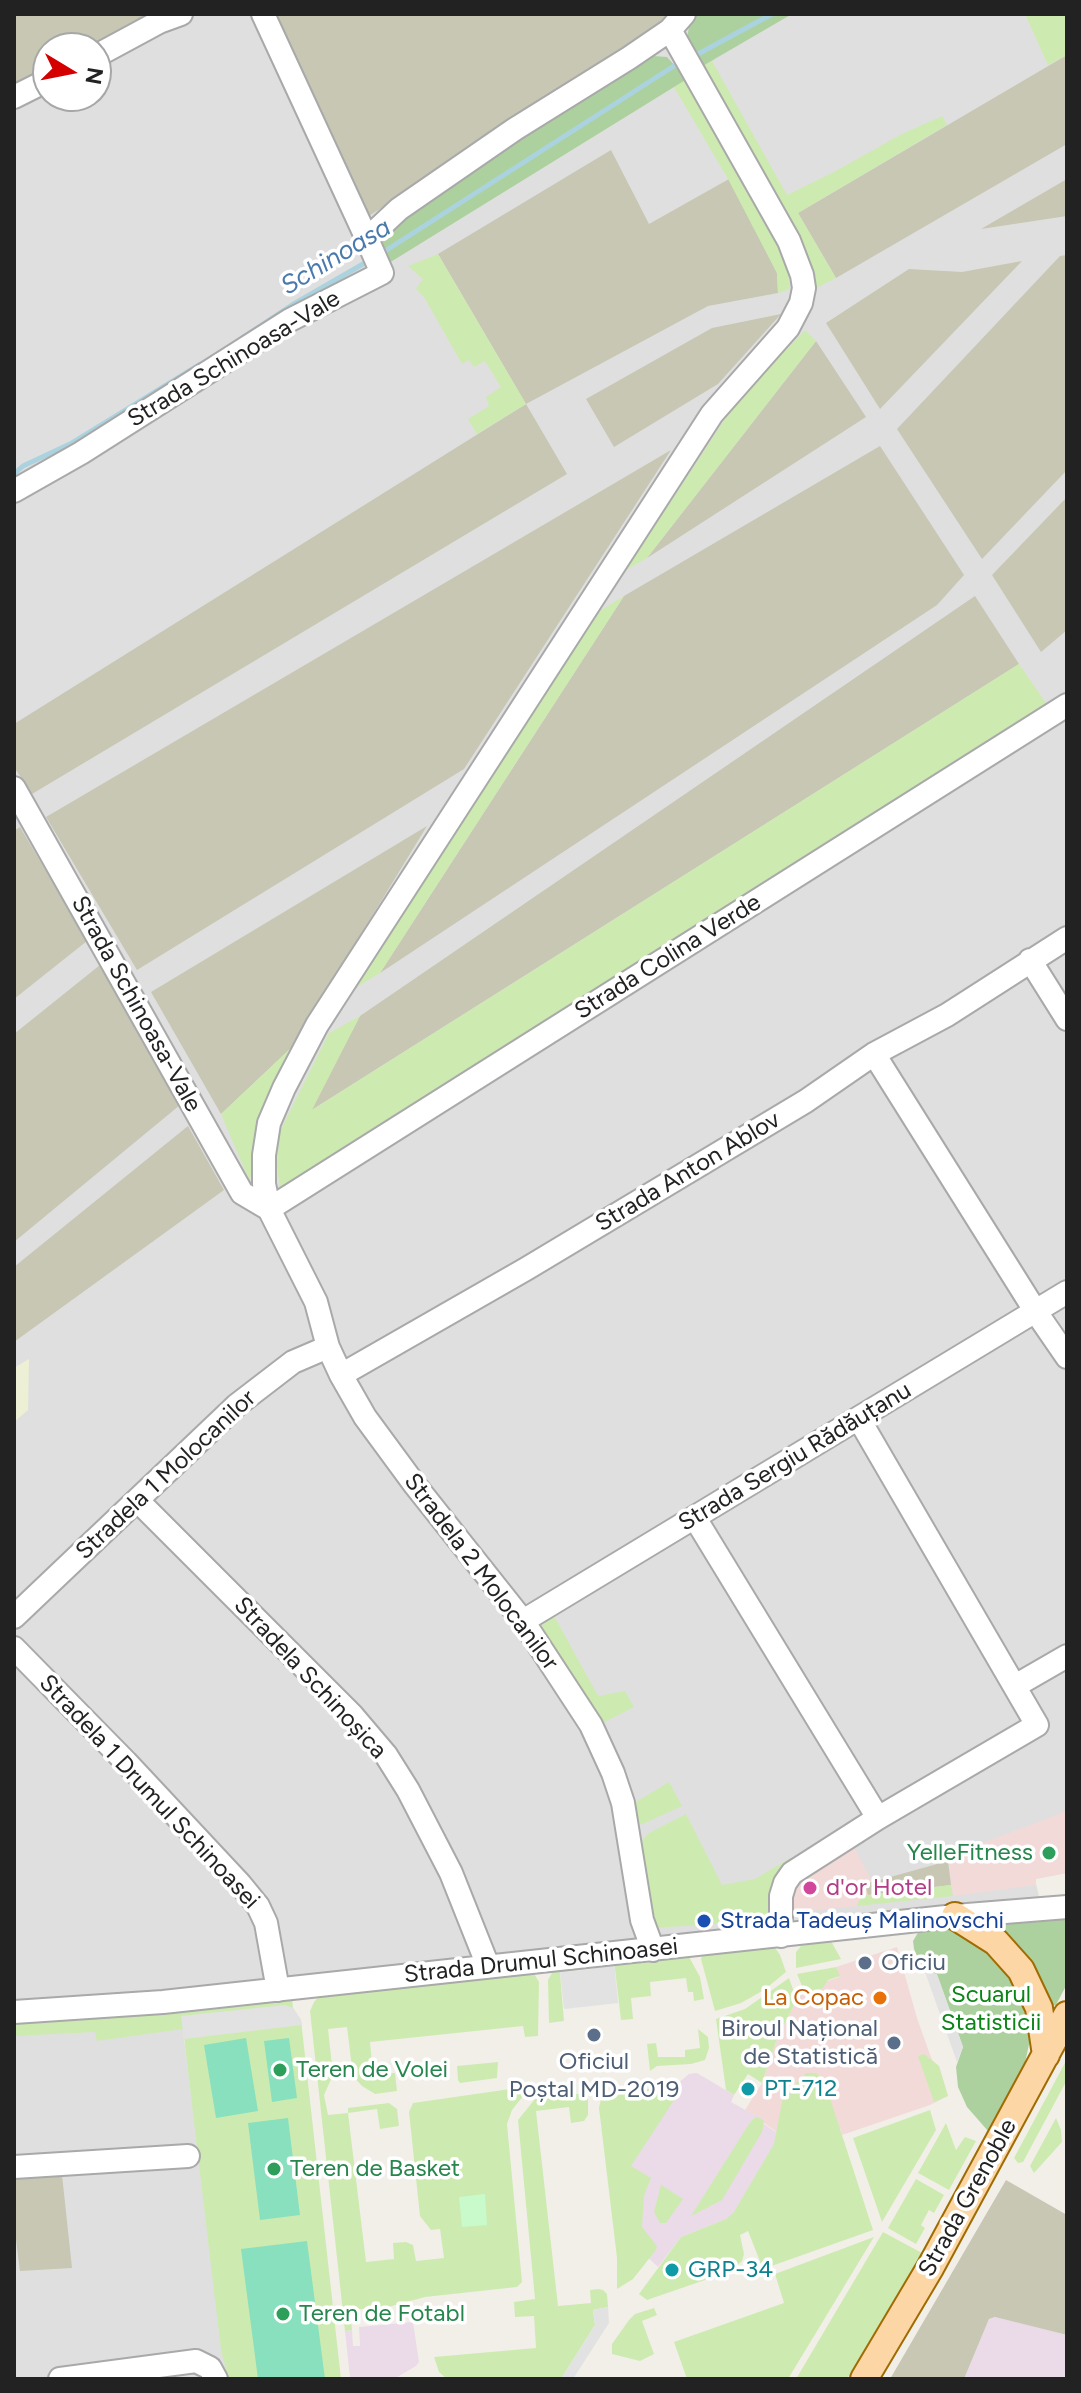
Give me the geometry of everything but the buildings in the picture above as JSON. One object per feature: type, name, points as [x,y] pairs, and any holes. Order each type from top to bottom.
[{"type":"main road","points":[[955,1916],[996,1942],[1021,1970],[1039,2008],[1046,2055]]},
{"type":"main road","name":"Strada Grenoble","points":[[864,2379],[930,2268],[1067,2015]]},
{"type":"street","points":[[112,47],[181,14]]},
{"type":"street","points":[[263,14],[374,254]]},
{"type":"street","points":[[269,1209],[264,1184],[264,1155],[269,1123],[317,1025],[712,414],[788,328],[801,303],[804,288],[802,275],[789,241],[677,22]]},
{"type":"street","name":"Strada Schinoasa-Vale","points":[[14,491],[81,453],[290,320],[374,254],[412,200],[515,129],[629,58],[677,22]]},
{"type":"street","points":[[14,97],[32,88]]},
{"type":"street","name":"Strada Colina Verde","points":[[269,1209],[1067,705]]},
{"type":"street","name":"Strada Schinoasa-Vale","points":[[14,788],[242,1193],[269,1209]]},
{"type":"street","name":"Strada Anton Ablov","points":[[341,1375],[526,1269],[806,1101],[874,1054],[947,1015],[1067,938]]},
{"type":"street","points":[[1030,960],[1067,1019]]},
{"type":"street","points":[[874,1054],[1067,1357]]},
{"type":"street","name":"Stradela 2 Molocanilor","points":[[269,1209],[316,1302],[328,1347],[365,1417],[523,1621],[591,1725],[623,1803],[642,1920],[653,1950]]},
{"type":"street","name":"Strada Sergiu Rădăuțanu","points":[[523,1621],[1067,1292]]},
{"type":"street","name":"Stradela 1 Molocanilor","points":[[14,1617],[237,1405],[293,1362],[328,1347]]},
{"type":"street","points":[[781,1936],[781,1896],[787,1879],[878,1818],[1037,1725],[859,1419]]},
{"type":"street","name":"Stradela Schinoșica","points":[[138,1501],[352,1715],[386,1755],[451,1873],[488,1966]]},
{"type":"street","points":[[695,1518],[878,1818]]},
{"type":"street","name":"Stradela 1 Drumul Schinoasei","points":[[14,1648],[137,1773],[258,1906],[266,1923],[278,1990]]},
{"type":"street","points":[[1015,1686],[1067,1656]]},
{"type":"street","name":"Strada Drumul Schinoasei","points":[[14,2012],[163,2002],[955,1916],[1067,1907]]},
{"type":"street","points":[[14,2167],[188,2156]]},
{"type":"street","points":[[60,2379],[196,2361],[213,2374]]},
{"type":"shaded area","points":[[14,14],[1067,14],[1067,1873],[1035,1879],[1040,1901],[181,1990],[184,2039],[227,2369],[225,2379],[14,2379]]},
{"type":"shaded area","points":[[14,14],[166,14],[112,40],[112,32],[32,32],[32,83],[14,91]]},
{"type":"shaded area","points":[[273,14],[670,14],[620,51],[369,216]]},
{"type":"shaded area","points":[[1067,55],[1067,144],[836,278],[798,213]]},
{"type":"shaded area","points":[[611,150],[649,224],[729,179],[777,273],[778,293],[708,306],[526,404],[438,254]]},
{"type":"shaded area","points":[[1067,179],[1067,216],[981,229]]},
{"type":"shaded area","points":[[1067,255],[1067,470],[982,559],[897,429],[1060,256]]},
{"type":"shaded area","points":[[1022,261],[880,409],[826,323],[909,269],[962,272]]},
{"type":"shaded area","points":[[781,314],[718,384],[614,447],[586,399],[712,328]]},
{"type":"shaded area","points":[[816,341],[866,417],[647,558]]},
{"type":"shaded area","points":[[526,404],[567,474],[32,794],[14,767],[14,724]]},
{"type":"shaded area","points":[[880,446],[964,575],[937,605],[380,973],[624,596]]},
{"type":"shaded area","points":[[671,450],[464,769],[137,970],[46,817]]},
{"type":"shaded area","points":[[1067,497],[1067,630],[1041,652],[992,575]]},
{"type":"shaded area","points":[[975,596],[1019,664],[310,1111],[360,1016]]},
{"type":"shaded area","points":[[427,826],[292,1047],[221,1114],[151,992]]},
{"type":"shaded area","points":[[20,827],[87,941],[14,999],[14,831]]},
{"type":"shaded area","points":[[100,965],[180,1105],[14,1242],[14,1034]]},
{"type":"shaded area","points":[[188,1126],[224,1190],[14,1342],[14,1267]]},
{"type":"shaded area","points":[[29,1359],[28,1410],[14,1422],[14,1368]]},
{"type":"shaded area","points":[[1067,1811],[1067,1873],[1036,1879],[1036,1885],[953,1896],[948,1861],[984,1847],[983,1843]]},
{"type":"shaded area","points":[[850,1845],[854,1847],[872,1882],[865,1884],[868,1895],[861,1896],[857,1906],[807,1911],[788,1909],[798,1877]]},
{"type":"shaded area","points":[[948,1861],[951,1885],[868,1895],[865,1884]]},
{"type":"shaded area","name":"Biroul Național de Statistică","points":[[897,1947],[917,2018],[932,2060],[939,2066],[948,2096],[842,2135],[840,2128],[799,2147],[745,2110],[762,2083],[777,2039],[794,2005],[791,1993],[839,1977],[836,1967]]},
{"type":"shaded area","points":[[614,1961],[618,2003],[564,2009],[560,1972],[593,1969],[593,1963]]},
{"type":"shaded area","points":[[924,1969],[937,1974],[963,2047],[957,2062]]},
{"type":"shaded area","points":[[285,2005],[293,2008],[302,2025],[184,2039],[181,2016]]},
{"type":"shaded area","points":[[697,2073],[734,2095],[731,2102],[762,2119],[764,2124],[799,2147],[739,2214],[681,2237],[658,2267],[638,2248],[599,2108],[601,2100],[609,2096],[677,2084],[689,2074]]},
{"type":"shaded area","points":[[62,2175],[72,2268],[20,2271],[14,2224],[14,2177]]},
{"type":"shaded area","points":[[1006,2180],[1067,2215],[1067,2335],[995,2317],[989,2319],[964,2379],[890,2379]]},
{"type":"shaded area","points":[[608,2307],[609,2323],[573,2379],[561,2379],[595,2325],[593,2310]]},
{"type":"shaded area","points":[[996,2317],[1067,2335],[1067,2379],[964,2379],[989,2319]]},
{"type":"shaded area","points":[[413,2322],[419,2362],[416,2366],[394,2379],[350,2378],[345,2331],[352,2330],[353,2346],[360,2346],[359,2327]]},
{"type":"green space","points":[[698,14],[792,14],[701,67],[687,40],[690,19]]},
{"type":"green space","points":[[1025,14],[1067,14],[1067,55],[1048,65]]},
{"type":"green space","points":[[654,56],[667,57],[687,79],[389,263],[376,247],[383,231],[560,110]]},
{"type":"green space","points":[[712,61],[787,195],[942,116],[947,125],[798,213],[836,278],[816,288],[808,257],[701,67]]},
{"type":"green space","points":[[687,79],[771,231],[788,271],[790,289],[778,293],[777,273],[728,179],[674,87]]},
{"type":"green space","points":[[438,254],[526,404],[477,434],[468,419],[489,406],[486,397],[501,387],[485,361],[474,367],[469,360],[462,364],[424,297],[416,289],[423,279],[408,266]]},
{"type":"green space","points":[[805,330],[816,341],[647,558],[626,570],[736,402]]},
{"type":"green space","points":[[624,596],[380,973],[357,987],[593,615]]},
{"type":"green space","points":[[1019,664],[1048,706],[280,1192],[277,1164],[280,1131],[329,1033],[360,1016],[312,1110]]},
{"type":"green space","points":[[292,1047],[262,1112],[254,1140],[250,1182],[221,1114]]},
{"type":"green space","points":[[553,1614],[598,1696],[625,1691],[634,1707],[597,1726],[536,1631]]},
{"type":"green space","points":[[669,1782],[682,1806],[643,1824],[635,1824],[631,1805]]},
{"type":"green space","points":[[686,1814],[722,1885],[755,1879],[790,1858],[794,1864],[774,1915],[711,1924],[710,1917],[699,1918],[699,1925],[653,1928],[637,1846],[649,1833]]},
{"type":"green space","points":[[951,1885],[953,1896],[857,1906],[861,1896]]},
{"type":"green space","name":"Scuarul Statisticii","points":[[1067,1916],[1067,1984],[1056,2005],[1052,2006],[1045,2002],[997,1931],[1001,1922]]},
{"type":"green space","name":"Scuarul Statisticii","points":[[946,1928],[972,1937],[1022,1985],[1032,2030],[1025,2063],[988,2131],[967,2107],[958,2087],[956,2067],[963,2047],[937,1975],[922,1967],[914,1949],[913,1941],[919,1931]]},
{"type":"green space","points":[[831,1941],[841,1959],[796,1968],[796,1952],[801,1946]]},
{"type":"green space","points":[[774,1946],[786,1972],[741,2003],[715,2011],[701,1959],[703,1954]]},
{"type":"green space","points":[[687,1953],[700,1977],[704,1999],[694,2001],[693,1992],[688,1992],[686,1978],[650,1982],[651,1996],[631,1998],[633,2019],[621,2020],[614,1961]]},
{"type":"green space","points":[[593,1963],[593,1968],[560,1973],[564,2021],[549,2023],[548,1980],[554,1969]]},
{"type":"green space","points":[[836,1967],[840,1976],[828,1980],[823,1988],[809,1993],[804,1991],[797,1974]]},
{"type":"green space","points":[[532,1970],[539,1982],[538,2036],[525,2037],[523,2026],[370,2042],[373,2074],[395,2073],[397,2091],[375,2094],[362,2086],[353,2076],[347,2027],[328,2029],[333,2075],[324,2095],[328,2115],[348,2113],[366,2262],[394,2259],[393,2243],[406,2242],[413,2245],[416,2261],[444,2258],[440,2229],[431,2230],[420,2216],[409,2112],[413,2103],[531,2086],[512,2110],[507,2124],[522,2282],[517,2287],[425,2297],[388,2307],[350,2310],[352,2330],[345,2331],[310,2011],[320,1995]]},
{"type":"green space","points":[[789,1978],[794,2005],[777,2039],[762,2083],[748,2074],[734,2095],[726,2090],[716,2019],[745,2009]]},
{"type":"green space","points":[[292,1997],[293,2008],[301,2020],[341,2379],[225,2379],[183,2029],[97,2041],[95,2032],[14,2036],[14,2020]]},
{"type":"green space","points":[[698,2029],[708,2037],[709,2048],[705,2060],[657,2066],[650,2071],[647,2044],[656,2043],[658,2057],[685,2057],[685,2050],[700,2048]]},
{"type":"green space","name":"Teren de Basket","points":[[246,2038],[258,2111],[216,2118],[204,2045]]},
{"type":"green space","name":"Teren de Volei","points":[[289,2038],[297,2098],[272,2102],[264,2041]]},
{"type":"green space","points":[[924,2054],[939,2066],[948,2096],[934,2102],[918,2056]]},
{"type":"green space","points":[[1067,2059],[1067,2080],[1023,2162],[1018,2163],[1014,2158]]},
{"type":"green space","points":[[498,2062],[497,2078],[460,2083],[458,2080],[457,2066]]},
{"type":"green space","points":[[806,2073],[816,2073],[825,2083],[873,2230],[763,2269],[748,2231],[740,2235],[744,2254],[742,2261],[731,2271],[647,2300],[639,2294],[681,2237],[726,2219],[734,2212],[774,2144],[783,2097]]},
{"type":"green space","points":[[677,2084],[680,2091],[631,2166],[651,2178],[644,2196],[642,2227],[657,2246],[656,2250],[633,2279],[617,2289],[617,2258],[599,2108],[601,2100]]},
{"type":"green space","points":[[584,2094],[588,2099],[588,2115],[584,2121],[571,2123],[569,2107],[536,2111],[558,2306],[591,2303],[590,2290],[598,2289],[607,2294],[608,2307],[593,2310],[595,2325],[561,2379],[447,2379],[439,2372],[434,2357],[536,2348],[534,2316],[515,2317],[514,2302],[535,2299],[518,2120],[535,2099]]},
{"type":"green space","points":[[389,2103],[397,2109],[399,2126],[380,2129],[377,2109],[348,2113],[348,2108]]},
{"type":"green space","points":[[930,2110],[936,2130],[882,2222],[853,2138]]},
{"type":"green space","points":[[758,2117],[764,2121],[762,2132],[722,2200],[691,2216],[749,2124]]},
{"type":"green space","name":"Teren de Basket","points":[[288,2118],[300,2215],[260,2220],[248,2123]]},
{"type":"green space","points":[[1056,2118],[1062,2142],[1034,2173],[1030,2166]]},
{"type":"green space","points":[[946,2123],[956,2150],[965,2137],[976,2141],[949,2190],[918,2173]]},
{"type":"green space","points":[[916,2179],[944,2195],[934,2213],[929,2210],[921,2225],[925,2228],[916,2244],[888,2228]]},
{"type":"green space","points":[[661,2185],[683,2199],[666,2223],[660,2223],[654,2212]]},
{"type":"green space","points":[[485,2194],[487,2225],[462,2227],[459,2197]]},
{"type":"green space","points":[[883,2232],[922,2253],[847,2379],[796,2379]]},
{"type":"green space","points":[[874,2237],[788,2379],[687,2379],[674,2342],[784,2303],[775,2274]]},
{"type":"green space","name":"Teren de Fotabl","points":[[307,2241],[325,2379],[258,2379],[241,2249]]},
{"type":"green space","points":[[654,2308],[657,2315],[642,2321],[654,2354],[640,2361],[612,2354],[612,2344],[629,2320],[635,2314]]},
{"type":"waterway","name":"Schinoasa","points":[[698,54],[772,14]]},
{"type":"waterway","name":"Schinoasa","points":[[382,253],[674,66]]},
{"type":"waterway","name":"Schinoasa","points":[[242,338],[370,260]]},
{"type":"waterway","name":"Schinoasa","points":[[14,474],[23,466],[72,443],[199,365]]},
{"type":"place","name":"YelleFitness","points":[[1049,1853]]},
{"type":"place","name":"d'or Hotel","points":[[810,1888]]},
{"type":"place","name":"Strada Tadeuș Malinovschi","points":[[704,1921]]},
{"type":"place","name":"Oficiu","points":[[865,1963]]},
{"type":"place","name":"La Copac","points":[[880,1998]]},
{"type":"place","name":"Oficiul Poștal MD-2019","points":[[594,2035]]},
{"type":"place","name":"Biroul Național de Statistică","points":[[894,2043]]},
{"type":"place","name":"Teren de Volei","points":[[280,2070]]},
{"type":"place","name":"PT-712","points":[[748,2089]]},
{"type":"place","name":"Teren de Basket","points":[[274,2169]]},
{"type":"place","name":"GRP-34","points":[[672,2270]]},
{"type":"place","name":"Teren de Fotabl","points":[[283,2314]]}]
